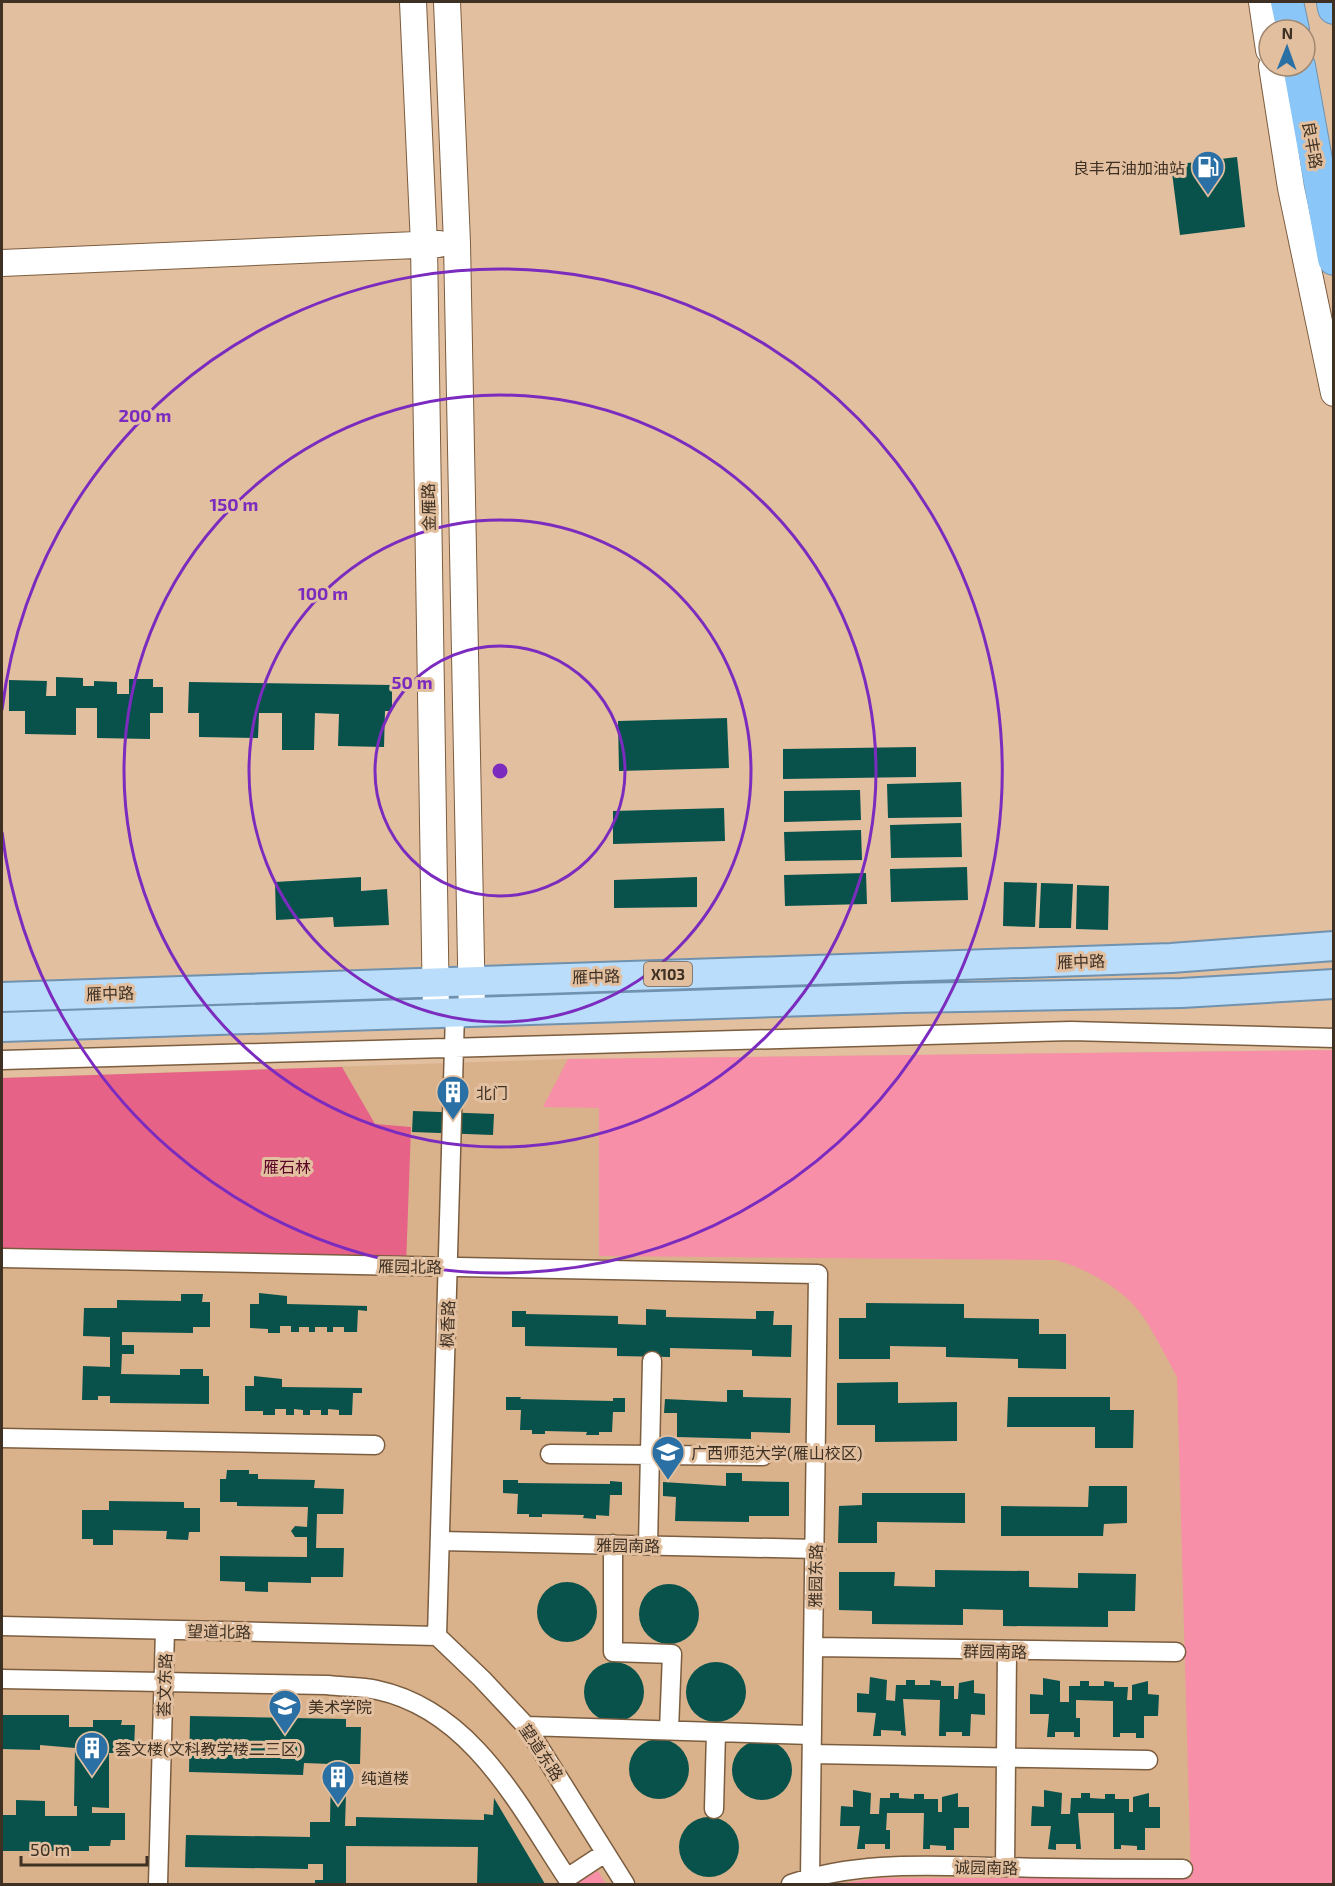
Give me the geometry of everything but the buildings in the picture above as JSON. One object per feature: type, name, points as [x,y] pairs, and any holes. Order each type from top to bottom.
[{"type":"highway","points":[[1287,2],[1290,18]]},
{"type":"highway","points":[[1333,2],[1334,8]]},
{"type":"highway","name":"良丰路","points":[[1301,78],[1334,259]]},
{"type":"main road","name":"雁中路","points":[[2,997],[1171,958],[1334,946]]},
{"type":"main road","name":"雁中路","points":[[2,1026],[904,998],[1182,993],[1332,984]]},
{"type":"street","name":"金雁路","points":[[413,2],[424,245],[436,981],[455,1013]]},
{"type":"street","name":"金雁路","points":[[447,2],[457,243],[471,980],[455,1013]]},
{"type":"street","points":[[1262,2],[1264,18]]},
{"type":"street","points":[[1274,78],[1291,188],[1334,393]]},
{"type":"street","points":[[2,263],[457,243]]},
{"type":"street","name":"枫香路","points":[[437,1636],[455,1013]]},
{"type":"street","points":[[2,1060],[1071,1031],[1334,1038]]},
{"type":"street","name":"雁园北路","points":[[2,1258],[818,1274]]},
{"type":"street","name":"雅园东路","points":[[810,1878],[818,1274]]},
{"type":"street","points":[[648,1545],[652,1360]]},
{"type":"street","points":[[2,1438],[375,1445]]},
{"type":"street","points":[[550,1454],[763,1456]]},
{"type":"street","name":"雅园南路","points":[[440,1541],[816,1549]]},
{"type":"street","points":[[613,1544],[613,1652],[672,1654],[669,1730]]},
{"type":"street","name":"望道北路","points":[[2,1626],[437,1636]]},
{"type":"street","name":"荟文东路","points":[[158,1884],[165,1629]]},
{"type":"street","name":"望道东路","points":[[437,1636],[526,1726],[625,1884]]},
{"type":"street","name":"群园南路","points":[[814,1647],[1176,1652]]},
{"type":"street","points":[[1005,1867],[1007,1651]]},
{"type":"street","points":[[2,1679],[327,1685],[376,1690],[398,1696],[448,1723],[489,1763],[567,1878],[606,1853]]},
{"type":"street","points":[[526,1726],[812,1735]]},
{"type":"street","points":[[714,1809],[716,1732]]},
{"type":"street","points":[[812,1754],[1148,1760]]},
{"type":"street","name":"诚园南路","points":[[791,1884],[810,1878],[863,1869],[913,1865],[1183,1869]]},
{"type":"shaded area","name":"广西师范大学(雁山校区)","points":[[1333,1050],[1333,1884],[2,1884],[2,1078],[568,1059]]},
{"type":"shaded area","points":[[1333,1050],[1333,1884],[838,1884],[878,1878],[1191,1878],[1177,1377],[1142,1315],[1125,1297],[1115,1288],[1091,1274],[1056,1260],[599,1256],[599,1108],[543,1107],[568,1059]]},
{"type":"shaded area","points":[[598,1871],[606,1884],[574,1884]]},
{"type":"green space","name":"雁石林","points":[[342,1067],[375,1124],[411,1127],[406,1266],[2,1258],[2,1078]]},
{"type":"place","name":"良丰石油加油站","points":[[1208,196]]},
{"type":"place","name":"北门","points":[[453,1121]]},
{"type":"place","name":"广西师范大学(雁山校区)","points":[[668,1481]]},
{"type":"place","name":"美术学院","points":[[285,1735]]},
{"type":"place","name":"荟文楼(文科教学楼二三区)","points":[[92,1777]]},
{"type":"place","name":"纯道楼","points":[[338,1806]]}]
